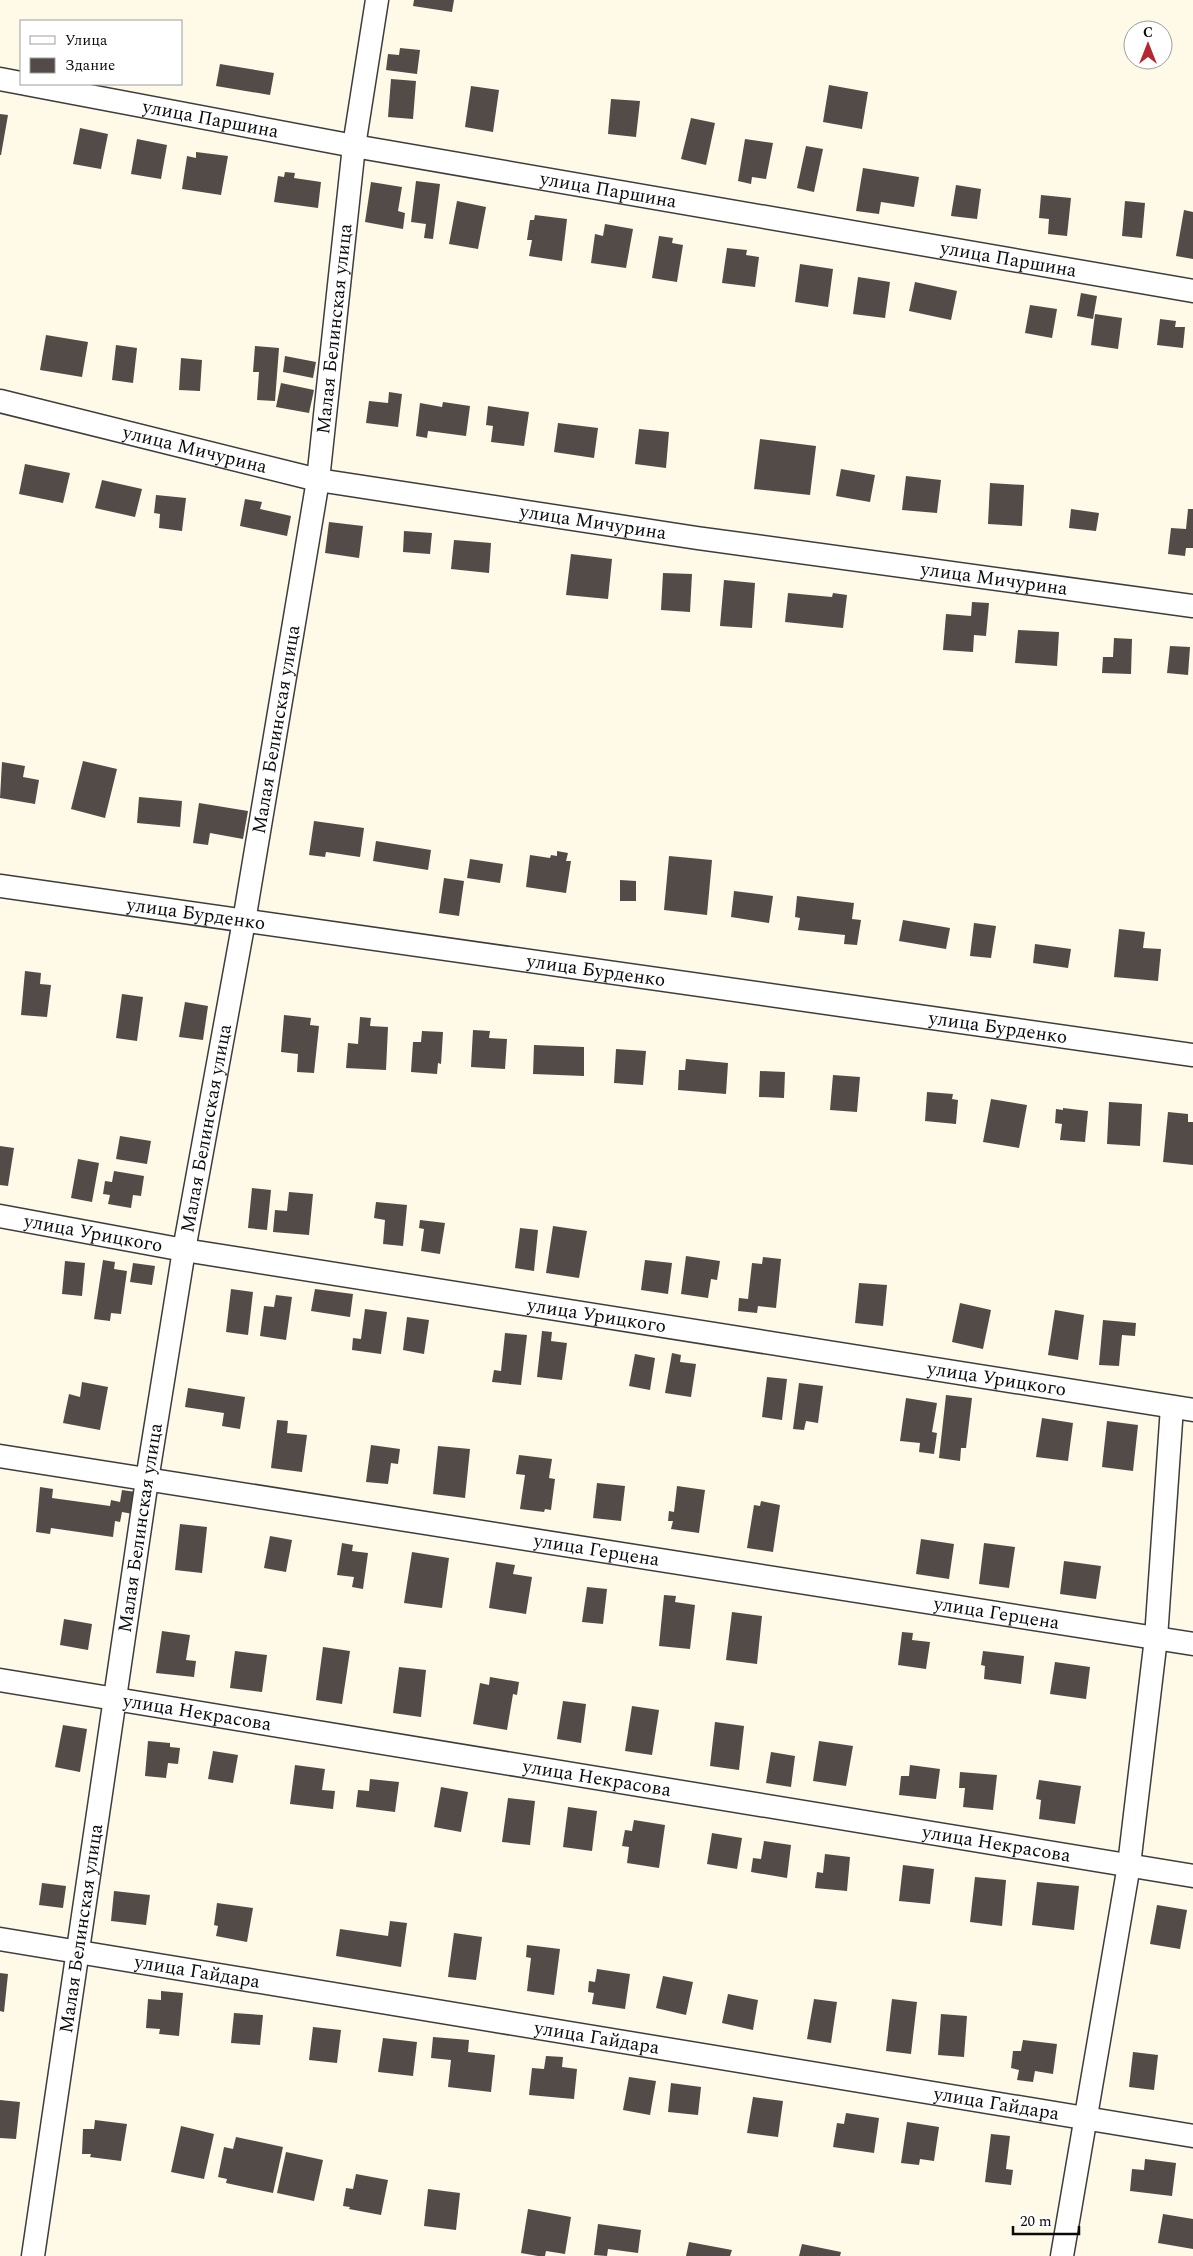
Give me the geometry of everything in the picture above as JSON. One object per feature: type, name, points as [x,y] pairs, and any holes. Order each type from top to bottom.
[{"type":"street","name":"Малая Белинская улица","points":[[33,2256],[147,1480],[184,1250],[244,921],[318,480],[354,146],[377,0]]},
{"type":"street","points":[[0,79],[20,83]]},
{"type":"street","name":"улица Паршина","points":[[31,85],[354,146],[1193,291]]},
{"type":"street","name":"улица Мичурина","points":[[0,401],[318,480],[697,538],[1193,606]]},
{"type":"street","name":"улица Бурденко","points":[[0,886],[1193,1055]]},
{"type":"street","name":"улица Урицкого","points":[[0,1216],[184,1250],[1183,1409]]},
{"type":"street","points":[[1062,2256],[1129,1865],[1183,1409]]},
{"type":"street","name":"улица Герцена","points":[[0,1456],[1193,1644]]},
{"type":"street","name":"улица Некрасова","points":[[0,1680],[1193,1876]]},
{"type":"street","name":"улица Гайдара","points":[[0,1938],[1193,2136]]},
{"type":"building","points":[[414,0],[454,0],[452,12],[413,6]]},
{"type":"building","points":[[400,48],[420,50],[417,74],[386,70],[388,54],[399,55]]},
{"type":"building","points":[[220,64],[274,73],[270,95],[216,86]]},
{"type":"building","points":[[391,79],[416,81],[413,119],[388,117]]},
{"type":"building","points":[[829,85],[868,92],[862,129],[823,122]]},
{"type":"building","points":[[471,86],[499,90],[493,132],[465,127]]},
{"type":"building","points":[[611,99],[640,101],[636,137],[608,134]]},
{"type":"building","points":[[0,114],[8,115],[1,155],[0,155]]},
{"type":"building","points":[[691,118],[715,123],[706,165],[681,159]]},
{"type":"building","points":[[80,128],[108,134],[101,169],[73,164]]},
{"type":"building","points":[[137,139],[167,145],[161,179],[131,174]]},
{"type":"building","points":[[745,139],[773,143],[766,179],[752,177],[751,184],[738,181]]},
{"type":"building","points":[[806,146],[823,149],[814,192],[797,188]]},
{"type":"building","points":[[196,152],[228,156],[221,195],[182,189],[187,156],[196,158]]},
{"type":"building","points":[[863,168],[919,177],[914,207],[881,202],[879,214],[856,211]]},
{"type":"building","points":[[285,172],[295,173],[294,178],[321,182],[318,208],[274,202],[278,176],[284,177]]},
{"type":"building","points":[[416,181],[440,184],[433,239],[424,238],[426,224],[411,222]]},
{"type":"building","points":[[371,182],[402,187],[398,211],[405,213],[403,229],[365,222]]},
{"type":"building","points":[[956,185],[981,189],[977,219],[951,216]]},
{"type":"building","points":[[1041,195],[1071,198],[1067,236],[1048,234],[1049,219],[1039,218]]},
{"type":"building","points":[[457,201],[486,207],[478,249],[449,244]]},
{"type":"building","points":[[1125,201],[1145,203],[1142,238],[1122,236]]},
{"type":"building","points":[[1184,210],[1193,212],[1193,259],[1176,256]]},
{"type":"building","points":[[535,215],[567,219],[562,261],[529,256],[532,240],[527,240],[530,220],[534,220]]},
{"type":"building","points":[[605,224],[633,229],[626,268],[591,263],[595,234],[603,236]]},
{"type":"building","points":[[659,236],[673,238],[672,243],[683,245],[677,282],[652,278]]},
{"type":"building","points":[[727,248],[747,250],[746,255],[759,257],[755,287],[722,283]]},
{"type":"building","points":[[800,264],[833,269],[828,307],[795,302]]},
{"type":"building","points":[[858,277],[890,282],[885,318],[853,314]]},
{"type":"building","points":[[915,282],[957,291],[951,320],[909,311]]},
{"type":"building","points":[[1081,293],[1097,296],[1093,319],[1077,316]]},
{"type":"building","points":[[1030,305],[1057,309],[1052,338],[1025,333]]},
{"type":"building","points":[[1095,314],[1122,318],[1118,349],[1091,345]]},
{"type":"building","points":[[1160,319],[1176,321],[1175,327],[1185,327],[1183,348],[1157,345]]},
{"type":"building","points":[[46,335],[88,342],[82,377],[40,370]]},
{"type":"building","points":[[116,345],[137,348],[133,383],[112,380]]},
{"type":"building","points":[[255,346],[279,348],[275,401],[257,400],[259,372],[253,372]]},
{"type":"building","points":[[285,356],[316,362],[313,378],[283,372]]},
{"type":"building","points":[[181,358],[202,360],[200,391],[179,390]]},
{"type":"building","points":[[281,383],[314,390],[309,413],[276,407]]},
{"type":"building","points":[[389,392],[402,394],[398,427],[366,423],[369,401],[388,403]]},
{"type":"building","points":[[443,402],[470,406],[466,436],[428,431],[427,438],[416,436],[420,403],[442,407]]},
{"type":"building","points":[[488,406],[529,412],[524,446],[491,442],[493,426],[486,425]]},
{"type":"building","points":[[558,423],[598,428],[594,458],[554,452]]},
{"type":"building","points":[[639,429],[669,432],[666,468],[635,464]]},
{"type":"building","points":[[760,439],[816,446],[810,495],[754,489]]},
{"type":"building","points":[[25,464],[70,473],[63,503],[19,494]]},
{"type":"building","points":[[841,469],[875,475],[870,502],[836,496]]},
{"type":"building","points":[[906,476],[941,480],[937,513],[902,510]]},
{"type":"building","points":[[102,480],[142,489],[135,517],[95,508]]},
{"type":"building","points":[[990,483],[1024,485],[1022,526],[988,524]]},
{"type":"building","points":[[156,495],[186,498],[182,531],[159,528],[160,514],[154,513]]},
{"type":"building","points":[[245,499],[262,502],[260,509],[291,516],[287,536],[240,526]]},
{"type":"building","points":[[1071,509],[1099,513],[1096,531],[1069,528]]},
{"type":"building","points":[[1188,509],[1193,509],[1193,548],[1186,548],[1185,556],[1168,554],[1171,528],[1186,529]]},
{"type":"building","points":[[329,522],[363,526],[359,558],[325,553]]},
{"type":"building","points":[[404,531],[432,533],[430,554],[403,552]]},
{"type":"building","points":[[454,540],[491,543],[489,573],[451,569]]},
{"type":"building","points":[[571,554],[612,559],[608,599],[566,595]]},
{"type":"building","points":[[663,573],[692,574],[690,612],[661,610]]},
{"type":"building","points":[[724,580],[755,583],[752,628],[720,626]]},
{"type":"building","points":[[788,593],[832,597],[833,593],[847,595],[843,628],[785,622]]},
{"type":"building","points":[[972,602],[989,603],[986,636],[974,635],[973,652],[943,650],[946,614],[971,616]]},
{"type":"building","points":[[1018,630],[1059,632],[1057,666],[1015,663]]},
{"type":"building","points":[[1114,638],[1132,639],[1131,674],[1102,673],[1103,657],[1113,657]]},
{"type":"building","points":[[1170,646],[1190,647],[1188,675],[1167,673]]},
{"type":"building","points":[[83,761],[117,769],[105,818],[71,809]]},
{"type":"building","points":[[2,762],[25,766],[23,777],[39,780],[35,804],[0,798]]},
{"type":"building","points":[[139,797],[182,801],[180,827],[137,823]]},
{"type":"building","points":[[199,803],[248,811],[243,839],[210,833],[208,845],[193,843]]},
{"type":"building","points":[[314,821],[364,828],[360,857],[326,852],[325,857],[309,855]]},
{"type":"building","points":[[376,841],[431,850],[428,870],[373,861]]},
{"type":"building","points":[[557,851],[568,853],[566,861],[571,861],[566,893],[526,887],[530,855],[550,858],[551,855],[557,856]]},
{"type":"building","points":[[669,856],[712,860],[707,915],[664,910]]},
{"type":"building","points":[[470,859],[503,864],[500,883],[467,878]]},
{"type":"building","points":[[444,878],[464,881],[459,916],[439,913]]},
{"type":"building","points":[[620,880],[636,881],[636,901],[620,901]]},
{"type":"building","points":[[734,891],[773,896],[769,923],[731,917]]},
{"type":"building","points":[[797,896],[854,903],[852,919],[861,920],[857,945],[844,944],[845,935],[798,930],[800,918],[795,917]]},
{"type":"building","points":[[903,920],[950,928],[946,949],[899,941]]},
{"type":"building","points":[[974,923],[996,926],[991,958],[970,956]]},
{"type":"building","points":[[1119,929],[1145,932],[1143,948],[1161,949],[1158,981],[1114,977]]},
{"type":"building","points":[[1035,944],[1071,949],[1068,968],[1033,963]]},
{"type":"building","points":[[25,971],[41,973],[40,984],[51,985],[47,1017],[21,1015]]},
{"type":"building","points":[[122,994],[143,997],[137,1041],[116,1038]]},
{"type":"building","points":[[185,1002],[208,1006],[203,1040],[179,1037]]},
{"type":"building","points":[[284,1015],[311,1018],[310,1025],[319,1026],[314,1073],[297,1072],[298,1054],[281,1052]]},
{"type":"building","points":[[360,1017],[371,1018],[370,1026],[388,1027],[386,1070],[346,1068],[348,1043],[358,1044]]},
{"type":"building","points":[[473,1030],[490,1031],[489,1038],[507,1039],[505,1069],[471,1067]]},
{"type":"building","points":[[422,1031],[443,1032],[441,1064],[438,1063],[437,1074],[411,1072],[413,1042],[421,1042]]},
{"type":"building","points":[[534,1045],[584,1047],[584,1076],[533,1074]]},
{"type":"building","points":[[616,1049],[646,1051],[643,1085],[614,1083]]},
{"type":"building","points":[[686,1059],[728,1063],[726,1094],[678,1090],[679,1070],[685,1070]]},
{"type":"building","points":[[760,1071],[785,1072],[784,1098],[759,1097]]},
{"type":"building","points":[[833,1075],[860,1077],[857,1112],[830,1110]]},
{"type":"building","points":[[927,1092],[953,1094],[952,1099],[958,1100],[956,1124],[925,1121]]},
{"type":"building","points":[[991,1099],[1027,1105],[1019,1148],[983,1142]]},
{"type":"building","points":[[1109,1102],[1142,1104],[1140,1146],[1107,1144]]},
{"type":"building","points":[[1063,1108],[1088,1111],[1085,1142],[1060,1140],[1062,1124],[1055,1123],[1056,1109],[1063,1110]]},
{"type":"building","points":[[1168,1112],[1188,1114],[1188,1122],[1193,1122],[1193,1165],[1163,1162]]},
{"type":"building","points":[[120,1136],[151,1141],[147,1164],[116,1159]]},
{"type":"building","points":[[0,1146],[14,1148],[8,1186],[0,1185]]},
{"type":"building","points":[[78,1159],[99,1163],[92,1202],[71,1198]]},
{"type":"building","points":[[114,1171],[144,1176],[141,1196],[133,1195],[131,1208],[108,1204],[110,1195],[103,1194],[105,1181],[112,1182]]},
{"type":"building","points":[[252,1188],[271,1190],[267,1230],[248,1228]]},
{"type":"building","points":[[289,1192],[313,1194],[309,1235],[273,1232],[275,1210],[287,1211]]},
{"type":"building","points":[[376,1202],[407,1205],[403,1246],[383,1244],[385,1220],[374,1218]]},
{"type":"building","points":[[420,1220],[445,1223],[440,1254],[421,1251],[424,1229],[419,1228]]},
{"type":"building","points":[[553,1226],[587,1231],[579,1278],[546,1273]]},
{"type":"building","points":[[520,1228],[538,1230],[534,1271],[515,1268]]},
{"type":"building","points":[[686,1256],[720,1261],[717,1280],[711,1279],[708,1298],[681,1294]]},
{"type":"building","points":[[763,1257],[781,1259],[776,1308],[758,1306],[757,1313],[738,1311],[739,1298],[748,1299],[752,1263],[762,1264]]},
{"type":"building","points":[[103,1260],[115,1262],[114,1269],[127,1271],[121,1314],[111,1313],[110,1321],[94,1319]]},
{"type":"building","points":[[645,1260],[672,1263],[668,1294],[641,1290]]},
{"type":"building","points":[[65,1261],[85,1263],[82,1296],[62,1294]]},
{"type":"building","points":[[133,1263],[155,1266],[152,1285],[130,1282]]},
{"type":"building","points":[[859,1283],[887,1285],[883,1326],[855,1323]]},
{"type":"building","points":[[231,1289],[253,1292],[248,1335],[226,1332]]},
{"type":"building","points":[[315,1289],[353,1294],[350,1317],[311,1311]]},
{"type":"building","points":[[276,1295],[292,1297],[286,1340],[260,1336],[264,1306],[274,1307]]},
{"type":"building","points":[[960,1303],[991,1310],[983,1349],[952,1342]]},
{"type":"building","points":[[365,1309],[387,1312],[381,1354],[352,1350],[353,1338],[361,1339]]},
{"type":"building","points":[[1055,1310],[1084,1315],[1078,1360],[1048,1355]]},
{"type":"building","points":[[407,1317],[429,1320],[424,1354],[403,1350]]},
{"type":"building","points":[[1103,1320],[1136,1323],[1135,1336],[1122,1335],[1119,1366],[1099,1365]]},
{"type":"building","points":[[542,1331],[552,1332],[551,1341],[567,1343],[562,1380],[537,1377]]},
{"type":"building","points":[[505,1333],[527,1335],[521,1385],[492,1382],[494,1370],[501,1371]]},
{"type":"building","points":[[672,1353],[681,1355],[680,1362],[696,1364],[691,1397],[665,1393]]},
{"type":"building","points":[[635,1354],[655,1358],[650,1390],[629,1386]]},
{"type":"building","points":[[767,1377],[787,1379],[782,1420],[762,1417]]},
{"type":"building","points":[[82,1382],[108,1387],[100,1430],[63,1423],[69,1394],[80,1397]]},
{"type":"building","points":[[799,1383],[823,1386],[818,1423],[806,1421],[804,1430],[793,1429]]},
{"type":"building","points":[[188,1388],[245,1397],[240,1429],[222,1426],[224,1413],[185,1407]]},
{"type":"building","points":[[946,1395],[972,1398],[966,1448],[961,1448],[960,1461],[939,1458]]},
{"type":"building","points":[[906,1398],[937,1403],[932,1432],[937,1433],[934,1454],[919,1452],[920,1443],[900,1441]]},
{"type":"building","points":[[1042,1418],[1073,1423],[1068,1461],[1036,1457]]},
{"type":"building","points":[[277,1420],[288,1421],[287,1433],[307,1435],[302,1472],[271,1468]]},
{"type":"building","points":[[1107,1421],[1138,1425],[1133,1471],[1102,1467]]},
{"type":"building","points":[[371,1445],[400,1449],[398,1464],[391,1463],[388,1484],[366,1482]]},
{"type":"building","points":[[438,1446],[470,1449],[465,1498],[433,1494]]},
{"type":"building","points":[[519,1455],[552,1459],[549,1478],[555,1479],[551,1510],[545,1509],[544,1512],[520,1509],[525,1475],[516,1474]]},
{"type":"building","points":[[597,1483],[625,1486],[621,1521],[593,1518]]},
{"type":"building","points":[[677,1486],[705,1490],[699,1533],[671,1529],[673,1521],[668,1521],[669,1511],[674,1512]]},
{"type":"building","points":[[40,1487],[53,1489],[52,1498],[110,1506],[111,1500],[120,1502],[122,1490],[136,1492],[133,1514],[122,1512],[120,1522],[115,1521],[113,1537],[51,1528],[50,1534],[36,1532]]},
{"type":"building","points":[[761,1501],[780,1505],[773,1552],[747,1548],[754,1505],[760,1506]]},
{"type":"building","points":[[180,1524],[207,1527],[202,1573],[175,1570]]},
{"type":"building","points":[[270,1536],[292,1540],[286,1572],[264,1568]]},
{"type":"building","points":[[921,1539],[954,1544],[949,1579],[916,1574]]},
{"type":"building","points":[[342,1543],[353,1545],[352,1551],[368,1553],[363,1589],[352,1587],[354,1577],[337,1575]]},
{"type":"building","points":[[984,1543],[1015,1547],[1009,1588],[979,1584]]},
{"type":"building","points":[[412,1552],[449,1558],[442,1608],[404,1603]]},
{"type":"building","points":[[1064,1561],[1101,1566],[1096,1599],[1060,1594]]},
{"type":"building","points":[[496,1562],[515,1565],[513,1574],[532,1577],[526,1614],[489,1608]]},
{"type":"building","points":[[587,1587],[607,1589],[603,1624],[582,1622]]},
{"type":"building","points":[[664,1595],[676,1596],[675,1602],[695,1605],[690,1649],[659,1646]]},
{"type":"building","points":[[732,1612],[762,1616],[757,1664],[726,1660]]},
{"type":"building","points":[[64,1619],[92,1624],[88,1650],[60,1645]]},
{"type":"building","points":[[162,1631],[190,1635],[186,1660],[196,1661],[194,1677],[156,1673]]},
{"type":"building","points":[[902,1632],[913,1633],[912,1640],[930,1642],[926,1669],[898,1665]]},
{"type":"building","points":[[323,1647],[350,1651],[342,1704],[316,1700]]},
{"type":"building","points":[[235,1651],[267,1655],[262,1692],[230,1688]]},
{"type":"building","points":[[983,1651],[1024,1656],[1021,1684],[984,1679],[985,1666],[981,1665]]},
{"type":"building","points":[[1055,1662],[1090,1667],[1086,1699],[1050,1694]]},
{"type":"building","points":[[399,1667],[426,1670],[421,1717],[393,1713]]},
{"type":"building","points":[[490,1677],[519,1682],[517,1695],[513,1694],[507,1730],[473,1724],[480,1683],[489,1685]]},
{"type":"building","points":[[563,1701],[586,1704],[581,1743],[557,1739]]},
{"type":"building","points":[[632,1706],[659,1710],[652,1755],[625,1751]]},
{"type":"building","points":[[715,1722],[744,1726],[739,1770],[710,1766]]},
{"type":"building","points":[[63,1725],[87,1729],[80,1772],[55,1767]]},
{"type":"building","points":[[148,1741],[170,1743],[170,1747],[180,1748],[178,1764],[168,1763],[166,1778],[145,1776]]},
{"type":"building","points":[[819,1741],[853,1746],[846,1786],[813,1781]]},
{"type":"building","points":[[213,1751],[238,1755],[233,1783],[208,1779]]},
{"type":"building","points":[[771,1752],[795,1756],[791,1787],[766,1783]]},
{"type":"building","points":[[295,1765],[325,1769],[322,1790],[335,1791],[333,1809],[290,1804]]},
{"type":"building","points":[[910,1765],[940,1769],[936,1799],[899,1795],[901,1776],[909,1776]]},
{"type":"building","points":[[960,1772],[997,1775],[993,1810],[963,1807],[965,1788],[959,1788]]},
{"type":"building","points":[[370,1779],[399,1782],[395,1812],[356,1807],[358,1790],[369,1791]]},
{"type":"building","points":[[1039,1780],[1081,1786],[1075,1824],[1039,1819],[1041,1800],[1036,1799]]},
{"type":"building","points":[[441,1787],[468,1792],[461,1832],[434,1827]]},
{"type":"building","points":[[508,1798],[535,1801],[530,1845],[502,1842]]},
{"type":"building","points":[[568,1807],[597,1811],[592,1851],[563,1847]]},
{"type":"building","points":[[634,1820],[665,1825],[659,1868],[627,1863],[629,1847],[622,1846],[625,1830],[632,1831]]},
{"type":"building","points":[[712,1833],[742,1838],[737,1869],[707,1864]]},
{"type":"building","points":[[764,1841],[791,1845],[787,1878],[751,1872],[753,1858],[761,1859]]},
{"type":"building","points":[[825,1854],[850,1857],[847,1891],[815,1888],[817,1872],[823,1873]]},
{"type":"building","points":[[903,1865],[934,1869],[930,1904],[899,1901]]},
{"type":"building","points":[[975,1877],[1006,1880],[1002,1926],[970,1922]]},
{"type":"building","points":[[1037,1882],[1079,1886],[1074,1930],[1032,1925]]},
{"type":"building","points":[[42,1883],[66,1886],[63,1908],[39,1905]]},
{"type":"building","points":[[114,1891],[150,1895],[146,1925],[111,1921]]},
{"type":"building","points":[[217,1903],[253,1908],[247,1942],[216,1936],[218,1926],[214,1925]]},
{"type":"building","points":[[1157,1905],[1187,1910],[1180,1949],[1150,1944]]},
{"type":"building","points":[[390,1921],[407,1923],[401,1967],[336,1956],[340,1929],[388,1936]]},
{"type":"building","points":[[454,1933],[482,1937],[476,1980],[448,1977]]},
{"type":"building","points":[[527,1945],[560,1949],[554,1995],[527,1991],[531,1958],[526,1957]]},
{"type":"building","points":[[597,1969],[630,1974],[625,2009],[592,2004],[594,1993],[588,1992],[589,1981],[595,1982]]},
{"type":"building","points":[[0,1973],[8,1974],[4,2012],[0,2011]]},
{"type":"building","points":[[663,1976],[693,1982],[686,2015],[656,2008]]},
{"type":"building","points":[[161,1991],[183,1993],[179,2036],[159,2034],[160,2029],[146,2028],[148,1999],[161,2000]]},
{"type":"building","points":[[728,1994],[758,2000],[753,2030],[722,2023]]},
{"type":"building","points":[[814,1999],[837,2002],[831,2043],[807,2039]]},
{"type":"building","points":[[892,1999],[917,2002],[911,2054],[886,2051]]},
{"type":"building","points":[[234,2013],[263,2015],[260,2045],[231,2043]]},
{"type":"building","points":[[941,2014],[967,2016],[964,2057],[938,2055]]},
{"type":"building","points":[[313,2027],[341,2030],[337,2063],[309,2060]]},
{"type":"building","points":[[433,2037],[469,2040],[468,2052],[495,2055],[491,2092],[448,2087],[451,2060],[431,2058]]},
{"type":"building","points":[[383,2038],[417,2042],[413,2076],[378,2072]]},
{"type":"building","points":[[1023,2040],[1057,2044],[1053,2074],[1035,2071],[1033,2082],[1017,2080],[1019,2070],[1011,2068],[1013,2051],[1021,2051]]},
{"type":"building","points":[[1133,2052],[1158,2055],[1154,2090],[1129,2087]]},
{"type":"building","points":[[546,2056],[563,2057],[562,2067],[577,2069],[574,2099],[529,2095],[532,2068],[544,2069]]},
{"type":"building","points":[[629,2077],[656,2081],[650,2115],[623,2110]]},
{"type":"building","points":[[671,2083],[701,2087],[698,2115],[668,2112]]},
{"type":"building","points":[[753,2097],[783,2101],[778,2137],[747,2133]]},
{"type":"building","points":[[0,2100],[20,2102],[16,2139],[0,2138]]},
{"type":"building","points":[[846,2113],[879,2118],[874,2153],[833,2147],[837,2123],[844,2124]]},
{"type":"building","points":[[95,2120],[127,2124],[121,2161],[90,2157],[91,2154],[82,2154],[83,2129],[94,2129]]},
{"type":"building","points":[[907,2122],[939,2127],[934,2161],[920,2159],[919,2165],[901,2163]]},
{"type":"building","points":[[181,2126],[214,2134],[204,2179],[171,2172]]},
{"type":"building","points":[[991,2134],[1010,2136],[1006,2169],[1013,2170],[1011,2185],[985,2182]]},
{"type":"building","points":[[236,2137],[283,2147],[273,2193],[226,2183],[227,2179],[218,2177],[224,2147],[233,2149]]},
{"type":"building","points":[[286,2152],[323,2160],[314,2201],[277,2193]]},
{"type":"building","points":[[1145,2159],[1176,2163],[1172,2196],[1130,2191],[1132,2169],[1144,2170]]},
{"type":"building","points":[[356,2174],[388,2180],[381,2215],[349,2209],[350,2207],[343,2206],[346,2188],[353,2189]]},
{"type":"building","points":[[428,2189],[460,2193],[456,2230],[424,2226]]},
{"type":"building","points":[[528,2209],[571,2217],[565,2254],[546,2251],[545,2256],[538,2256],[521,2253]]},
{"type":"building","points":[[1163,2214],[1193,2219],[1193,2249],[1158,2243]]},
{"type":"building","points":[[598,2224],[641,2230],[638,2253],[608,2249],[607,2256],[594,2255]]},
{"type":"building","points":[[689,2242],[732,2250],[730,2256],[686,2256]]},
{"type":"building","points":[[802,2244],[841,2252],[840,2256],[799,2256]]}]
